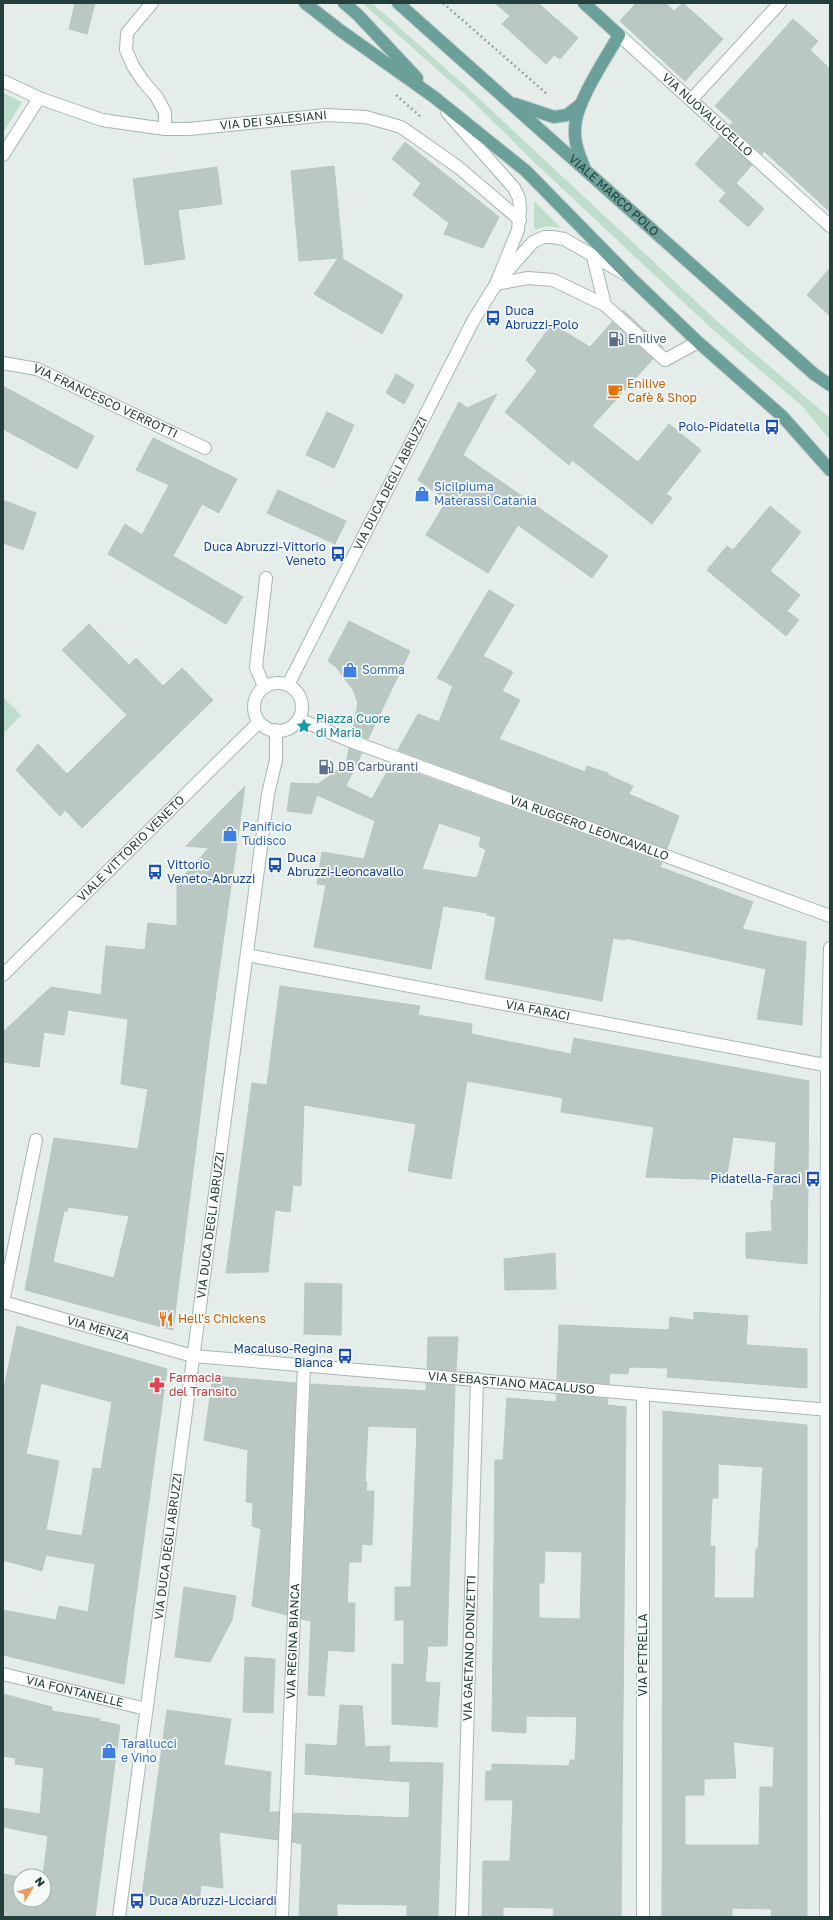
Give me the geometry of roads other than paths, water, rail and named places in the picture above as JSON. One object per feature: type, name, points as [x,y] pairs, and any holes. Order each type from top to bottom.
[{"type":"main road","points":[[305,3],[341,31],[434,97],[526,171],[630,277],[698,342],[782,416],[830,470]]},
{"type":"main road","points":[[344,3],[358,15],[434,97]]},
{"type":"main road","name":"VIALE MARCO POLO","points":[[398,3],[814,374],[830,385]]},
{"type":"main road","name":"VIA NUOVALUCELLO","points":[[588,4],[619,35]]},
{"type":"main road","points":[[585,170],[576,144],[575,127],[581,104],[619,35]]},
{"type":"main road","points":[[509,102],[554,117],[567,114],[581,104]]},
{"type":"main road","points":[[814,374],[830,391]]},
{"type":"street","points":[[152,3],[127,33],[126,50],[133,66],[156,96],[165,112],[165,129]]},
{"type":"street","points":[[691,100],[780,3]]},
{"type":"street","name":"VIA NUOVALUCELLO","points":[[619,35],[830,226]]},
{"type":"street","name":"VIA DEI SALESIANI","points":[[3,80],[39,98],[102,120],[165,129],[189,129],[326,115],[366,117],[401,127],[458,168],[520,220]]},
{"type":"street","points":[[434,97],[514,188],[519,198],[520,220],[518,230],[496,284]]},
{"type":"street","points":[[3,155],[39,98]]},
{"type":"street","points":[[496,284],[533,242],[544,237],[564,239],[630,277]]},
{"type":"street","points":[[593,257],[605,305]]},
{"type":"street","points":[[496,284],[528,278],[553,280],[605,305],[665,360],[698,342]]},
{"type":"street","name":"VIA DUCA DEGLI ABRUZZI","points":[[288,685],[469,328],[496,284]]},
{"type":"street","name":"VIA FRANCESCO VERROTTI","points":[[3,363],[37,369],[205,448]]},
{"type":"street","points":[[264,687],[256,667],[266,578]]},
{"type":"street","points":[[276,683],[288,685],[294,689],[301,700],[302,706],[299,719],[291,726],[276,730],[270,729],[259,722],[254,710],[254,704],[259,692],[264,687],[276,683]]},
{"type":"street","name":"VIA RUGGERO LEONCAVALLO","points":[[299,719],[348,740],[830,916]]},
{"type":"street","name":"VIALE VITTORIO VENETO","points":[[3,975],[259,722]]},
{"type":"street","name":"VIA DUCA DEGLI ABRUZZI","points":[[119,1917],[246,955],[268,794],[276,760],[276,730]]},
{"type":"street","points":[[826,1917],[830,948]]},
{"type":"street","name":"VIA FARACI","points":[[246,955],[829,1066]]},
{"type":"street","points":[[3,1302],[36,1140]]},
{"type":"street","name":"VIA MENZA","points":[[3,1302],[193,1356]]},
{"type":"street","name":"VIA SEBASTIANO MACALUSO","points":[[193,1356],[828,1409]]},
{"type":"street","name":"VIA REGINA BIANCA","points":[[282,1917],[304,1365]]},
{"type":"street","name":"VIA GAETANO DONIZETTI","points":[[462,1917],[477,1380]]},
{"type":"street","name":"VIA PETRELLA","points":[[643,1394],[643,1917]]},
{"type":"street","name":"VIA FONTANELLE","points":[[3,1674],[146,1709]]},
{"type":"place","name":"Duca Abruzzi-Polo","points":[[493,318]]},
{"type":"place","name":"Enilive","points":[[616,339]]},
{"type":"place","name":"Enilive Cafè & Shop","points":[[615,391]]},
{"type":"place","name":"Polo-Pidatella","points":[[772,427]]},
{"type":"place","name":"Sicilpiuma Materassi Catania","points":[[422,494]]},
{"type":"place","name":"Duca Abruzzi-Vittorio Veneto","points":[[338,554]]},
{"type":"place","name":"Somma","points":[[350,670]]},
{"type":"place","name":"Piazza Cuore di Maria","points":[[304,726]]},
{"type":"place","name":"DB Carburanti","points":[[326,767]]},
{"type":"place","name":"Panificio Tudisco","points":[[230,834]]},
{"type":"place","name":"Duca Abruzzi-Leoncavallo","points":[[275,865]]},
{"type":"place","name":"Vittorio Veneto-Abruzzi","points":[[155,872]]},
{"type":"place","name":"Pidatella-Faraci","points":[[813,1179]]},
{"type":"place","name":"Hell's Chickens","points":[[166,1319]]},
{"type":"place","name":"Macaluso-Regina Bianca","points":[[345,1356]]},
{"type":"place","name":"Farmacia del Transito","points":[[157,1385]]},
{"type":"place","name":"Tarallucci e Vino","points":[[109,1751]]},
{"type":"place","name":"Duca Abruzzi-Licciardi","points":[[137,1901]]}]
